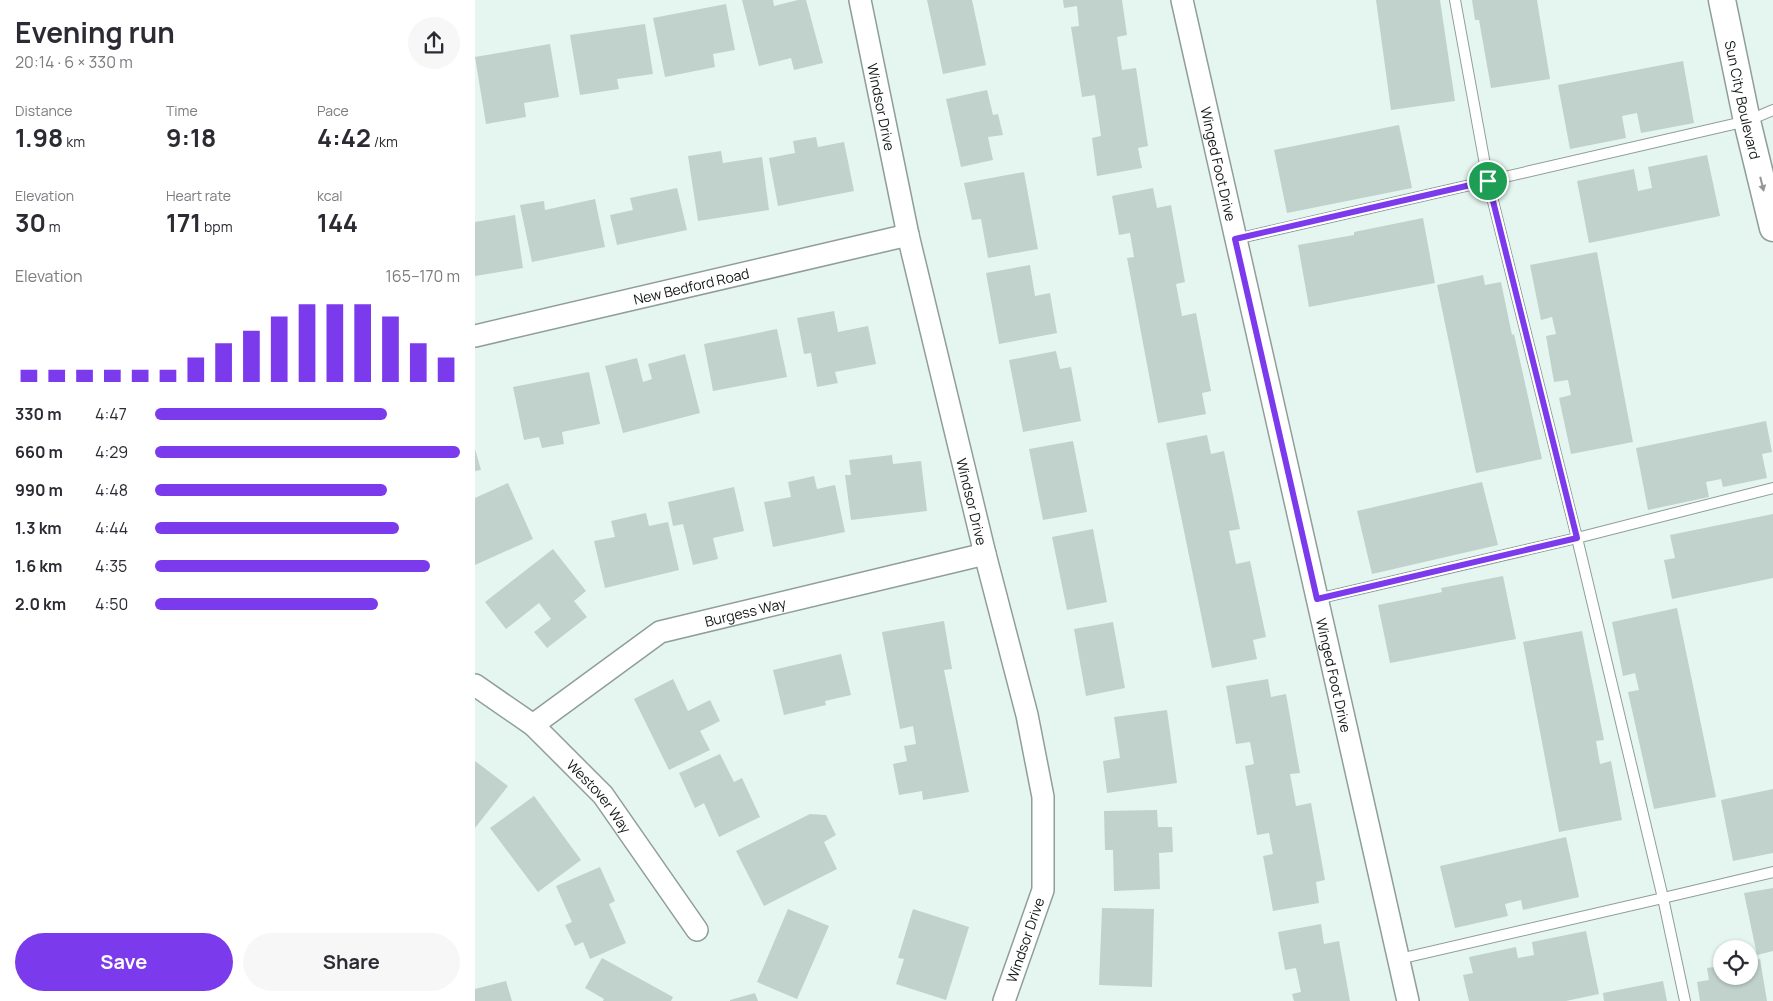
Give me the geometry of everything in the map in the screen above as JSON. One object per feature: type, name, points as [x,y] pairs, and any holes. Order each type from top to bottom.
[{"type":"street","name":"Windsor Drive","points":[[859,0],[908,235],[985,554],[1027,715],[1043,797],[1043,890],[1004,1001]]},
{"type":"street","name":"Winged Foot Drive","points":[[1182,0],[1408,1001]]},
{"type":"street","name":"Sun City Boulevard","points":[[1722,0],[1747,121],[1773,228]]},
{"type":"street","name":"New Bedford Road","points":[[475,336],[908,235]]},
{"type":"street","name":"Burgess Way","points":[[533,725],[660,632],[985,554]]},
{"type":"street","name":"Westover Way","points":[[475,685],[533,725],[603,795],[697,930]]},
{"type":"lane","points":[[1455,0],[1488,181],[1577,538],[1663,898],[1685,1001]]},
{"type":"lane","points":[[1235,239],[1747,121],[1773,110]]},
{"type":"lane","points":[[1317,599],[1577,538],[1773,488]]},
{"type":"lane","points":[[1399,959],[1773,872]]},
{"type":"building","points":[[742,0],[773,0],[774,6],[806,0],[823,63],[794,70],[791,58],[759,66]]},
{"type":"building","points":[[927,0],[972,0],[986,65],[943,74]]},
{"type":"building","points":[[1063,0],[1122,0],[1127,35],[1117,37],[1122,70],[1136,68],[1148,146],[1138,148],[1142,168],[1097,176],[1092,138],[1101,136],[1095,95],[1082,97],[1071,27],[1079,26],[1077,6],[1064,8]]},
{"type":"building","points":[[1376,0],[1440,0],[1455,101],[1391,110]]},
{"type":"building","points":[[1472,0],[1537,0],[1550,79],[1491,88],[1479,20],[1475,20]]},
{"type":"building","points":[[726,4],[735,50],[713,54],[715,67],[665,77],[653,18]]},
{"type":"building","points":[[645,24],[653,74],[617,79],[619,89],[580,95],[570,35]]},
{"type":"building","points":[[550,44],[559,97],[524,103],[526,117],[486,124],[475,57]]},
{"type":"building","points":[[1683,61],[1694,123],[1641,133],[1637,113],[1622,116],[1626,138],[1570,149],[1558,85]]},
{"type":"building","points":[[987,90],[993,115],[998,114],[1003,135],[988,137],[993,160],[961,167],[946,99]]},
{"type":"building","points":[[1399,125],[1412,188],[1287,213],[1274,150]]},
{"type":"building","points":[[816,137],[818,147],[844,142],[854,191],[778,206],[769,158],[795,153],[793,141]]},
{"type":"building","points":[[721,151],[723,163],[762,157],[769,210],[698,221],[688,156]]},
{"type":"building","points":[[1707,155],[1720,216],[1589,243],[1577,181],[1634,169],[1638,191],[1652,188],[1648,167]]},
{"type":"building","points":[[1024,172],[1038,249],[988,258],[981,219],[972,220],[964,183]]},
{"type":"building","points":[[677,188],[687,230],[617,245],[610,215],[633,210],[630,198]]},
{"type":"building","points":[[1153,188],[1157,208],[1171,205],[1185,282],[1176,284],[1182,316],[1196,313],[1211,391],[1202,393],[1206,414],[1158,423],[1127,258],[1134,257],[1130,233],[1119,235],[1112,196]]},
{"type":"building","points":[[595,199],[605,247],[532,262],[520,205],[544,201],[545,210]]},
{"type":"building","points":[[515,215],[523,268],[475,276],[475,222]]},
{"type":"building","points":[[1423,218],[1435,283],[1309,307],[1298,245],[1354,235],[1354,232]]},
{"type":"building","points":[[1597,252],[1633,442],[1571,454],[1559,398],[1571,395],[1568,380],[1554,382],[1546,336],[1556,334],[1552,317],[1541,320],[1530,265]]},
{"type":"building","points":[[1030,265],[1035,296],[1050,293],[1057,333],[999,344],[986,273]]},
{"type":"building","points":[[1483,275],[1485,285],[1501,282],[1542,459],[1476,473],[1437,285]]},
{"type":"building","points":[[834,311],[838,332],[868,326],[876,364],[835,372],[838,383],[817,387],[811,353],[804,354],[797,318]]},
{"type":"building","points":[[777,329],[787,377],[713,391],[704,344]]},
{"type":"building","points":[[1056,351],[1060,369],[1071,367],[1081,421],[1023,432],[1009,360]]},
{"type":"building","points":[[685,354],[700,413],[623,433],[605,366],[637,358],[643,382],[652,379],[648,364]]},
{"type":"building","points":[[589,372],[600,424],[562,432],[564,444],[542,448],[539,437],[524,440],[513,387]]},
{"type":"building","points":[[1766,421],[1772,452],[1762,454],[1767,478],[1723,487],[1721,479],[1706,482],[1709,497],[1648,510],[1636,448]]},
{"type":"building","points":[[1207,435],[1211,454],[1224,451],[1240,529],[1229,531],[1236,564],[1250,561],[1266,637],[1253,640],[1257,659],[1212,668],[1166,443]]},
{"type":"building","points":[[1073,441],[1087,512],[1043,520],[1029,449]]},
{"type":"building","points":[[475,449],[481,470],[475,471]]},
{"type":"building","points":[[892,455],[893,464],[921,461],[927,511],[851,520],[845,475],[851,475],[849,460]]},
{"type":"building","points":[[814,476],[817,489],[835,485],[845,532],[773,547],[764,502],[791,497],[788,482]]},
{"type":"building","points":[[1482,482],[1498,545],[1372,574],[1357,511]]},
{"type":"building","points":[[508,483],[533,539],[475,565],[475,498]]},
{"type":"building","points":[[734,487],[744,531],[713,538],[718,559],[693,565],[683,524],[673,526],[668,502]]},
{"type":"building","points":[[646,513],[649,526],[668,522],[679,570],[605,588],[594,541],[615,537],[611,521]]},
{"type":"building","points":[[1773,514],[1773,578],[1672,599],[1664,560],[1675,558],[1670,535]]},
{"type":"building","points":[[1093,529],[1107,602],[1067,610],[1052,537]]},
{"type":"building","points":[[553,549],[586,591],[574,601],[587,617],[547,648],[534,632],[551,619],[539,603],[506,629],[485,602]]},
{"type":"building","points":[[1503,576],[1516,639],[1390,663],[1378,605],[1442,592],[1441,588]]},
{"type":"building","points":[[1677,608],[1716,797],[1654,809],[1628,692],[1639,690],[1635,673],[1623,676],[1612,622]]},
{"type":"building","points":[[944,621],[952,669],[944,670],[969,792],[923,800],[922,791],[899,795],[893,764],[907,761],[904,746],[916,744],[913,726],[900,729],[882,632]]},
{"type":"building","points":[[1113,622],[1125,688],[1086,696],[1074,629]]},
{"type":"building","points":[[1582,631],[1604,740],[1596,741],[1600,764],[1611,761],[1622,820],[1559,832],[1523,642]]},
{"type":"building","points":[[841,654],[851,695],[825,701],[826,705],[784,715],[773,670]]},
{"type":"building","points":[[673,679],[688,711],[710,700],[720,721],[700,731],[710,750],[669,770],[634,699]]},
{"type":"building","points":[[1268,679],[1271,697],[1286,694],[1300,773],[1290,774],[1296,806],[1311,803],[1325,880],[1316,882],[1319,903],[1273,911],[1263,856],[1273,854],[1269,833],[1257,835],[1245,766],[1254,764],[1250,742],[1236,744],[1226,686]]},
{"type":"building","points":[[1167,710],[1177,783],[1107,793],[1103,761],[1120,758],[1114,717]]},
{"type":"building","points":[[720,754],[734,782],[742,778],[760,817],[719,837],[704,803],[695,808],[679,773]]},
{"type":"building","points":[[475,761],[508,786],[475,828]]},
{"type":"building","points":[[1773,789],[1773,853],[1733,861],[1721,800]]},
{"type":"building","points":[[534,796],[581,860],[538,892],[490,828]]},
{"type":"building","points":[[1157,810],[1158,827],[1172,827],[1173,852],[1159,853],[1160,889],[1114,891],[1113,850],[1105,850],[1104,811]]},
{"type":"building","points":[[810,814],[826,815],[836,835],[824,842],[837,869],[764,906],[736,851]]},
{"type":"building","points":[[1566,837],[1579,897],[1523,910],[1521,900],[1505,904],[1508,916],[1455,928],[1440,866]]},
{"type":"building","points":[[600,867],[615,901],[609,904],[626,943],[590,959],[583,942],[575,946],[565,925],[572,922],[556,886]]},
{"type":"building","points":[[1773,888],[1773,951],[1758,955],[1758,940],[1754,940],[1744,893]]},
{"type":"building","points":[[1102,908],[1154,909],[1152,987],[1099,985]]},
{"type":"building","points":[[788,909],[829,926],[797,999],[757,982]]},
{"type":"building","points":[[913,909],[969,927],[946,1000],[896,984],[904,959],[898,958]]},
{"type":"building","points":[[1321,924],[1324,944],[1339,941],[1350,1001],[1294,1001],[1292,994],[1301,992],[1296,968],[1285,970],[1278,932]]},
{"type":"building","points":[[1586,931],[1599,994],[1566,1001],[1469,1001],[1463,975],[1473,973],[1469,957],[1516,947],[1518,958],[1534,955],[1532,942]]},
{"type":"building","points":[[602,958],[673,997],[671,1001],[603,1001],[604,999],[585,988]]},
{"type":"building","points":[[1758,959],[1760,959],[1767,1001],[1700,1001],[1697,982],[1709,980],[1707,968],[1713,967],[1713,985],[1758,985]]},
{"type":"building","points":[[506,981],[512,1001],[475,1001],[475,989]]},
{"type":"building","points":[[1663,981],[1667,1001],[1604,1001],[1603,993]]},
{"type":"building","points":[[755,993],[758,1001],[730,1001],[730,1000]]},
{"type":"route","points":[[1488,181],[1577,538],[1317,599],[1235,239],[1488,181]]}]
